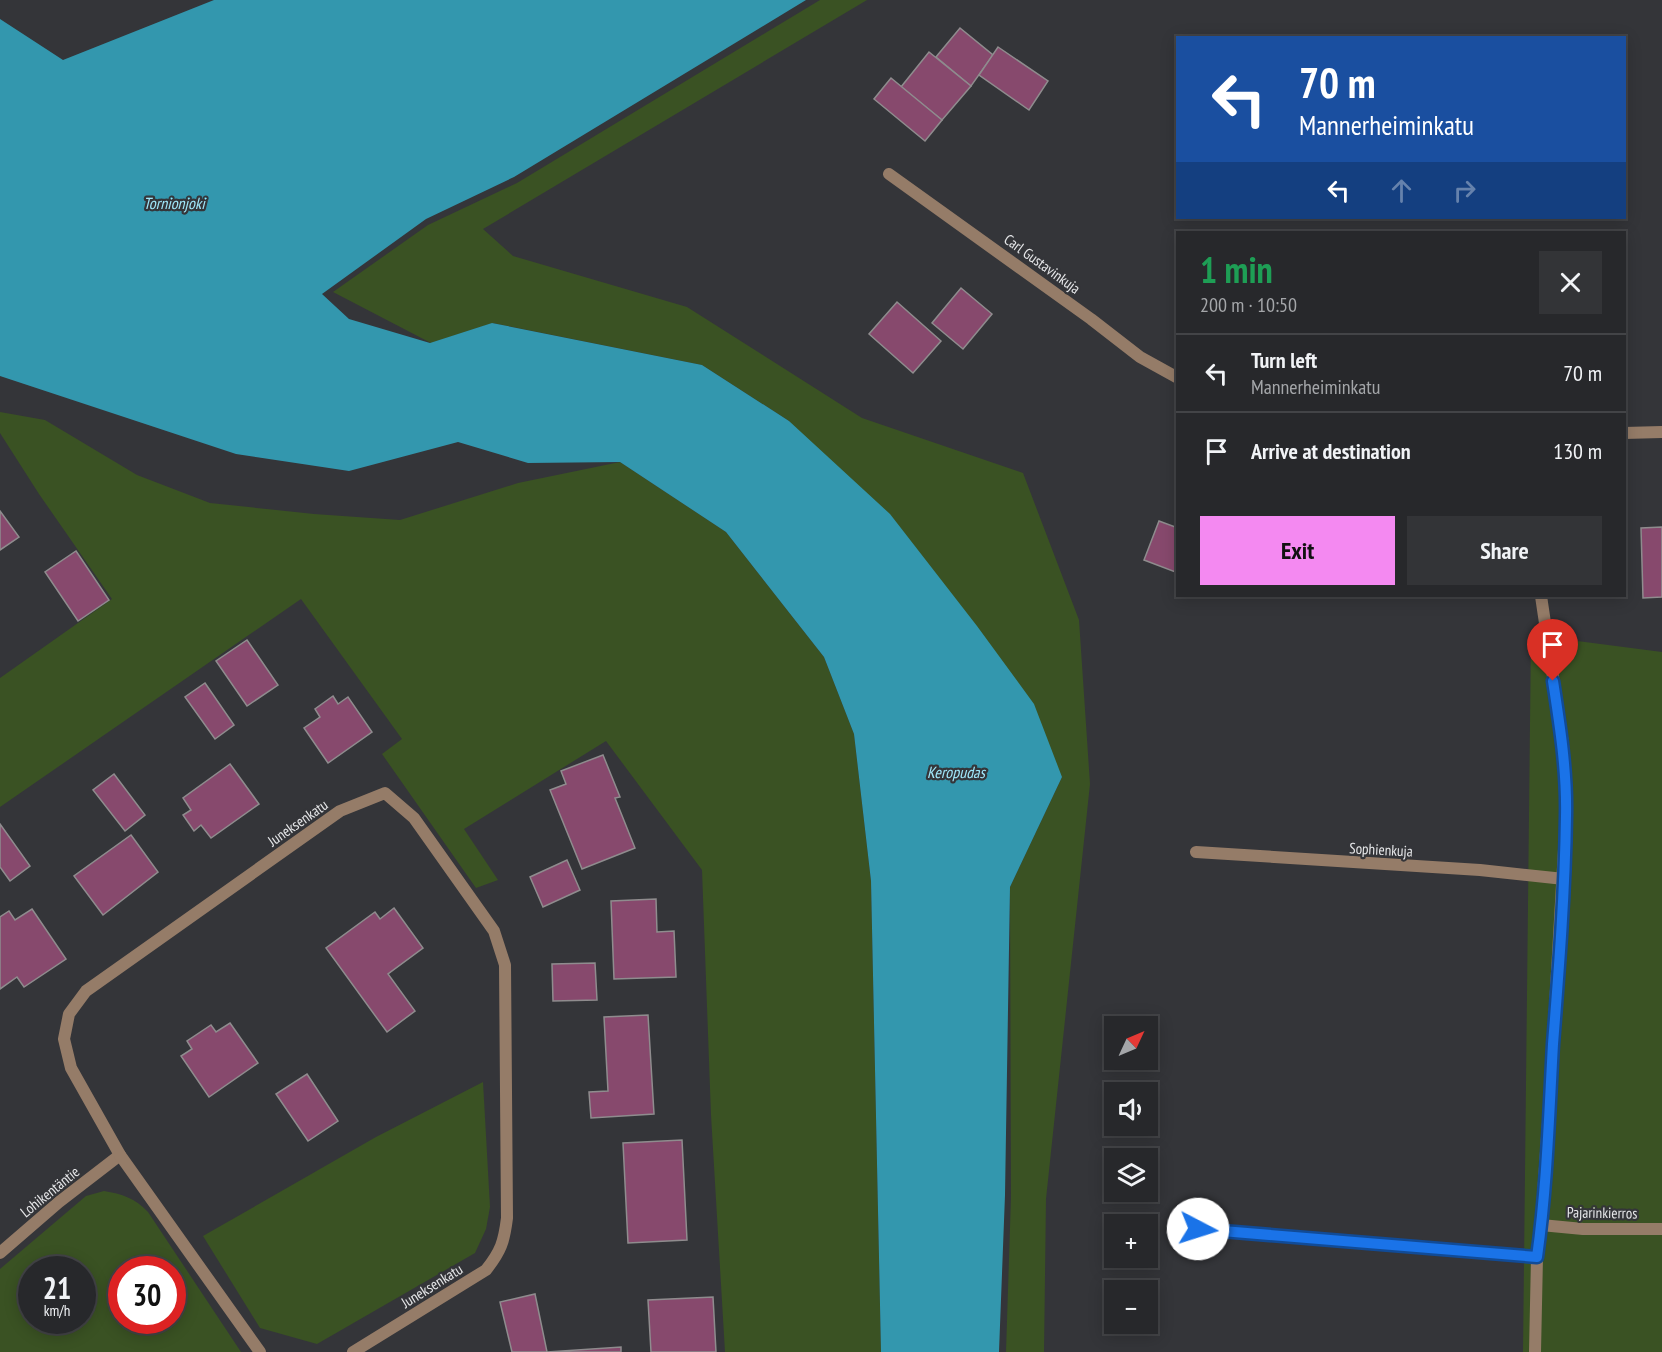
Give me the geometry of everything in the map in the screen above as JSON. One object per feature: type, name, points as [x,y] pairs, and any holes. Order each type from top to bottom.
[{"type":"street","name":"Carl Gustavinkuja","points":[[889,174],[1140,357],[1176,377]]},
{"type":"street","points":[[1626,433],[1662,432]]},
{"type":"street","points":[[1535,1352],[1537,1257],[1542,1225],[1566,814],[1563,744],[1541,597]]},
{"type":"street","name":"Juneksenkatu","points":[[260,1352],[120,1155],[71,1068],[64,1039],[69,1014],[86,991],[340,811],[385,793],[414,818],[494,931],[505,965],[507,1218],[504,1242],[498,1255],[486,1270],[353,1352]]},
{"type":"street","name":"Sophienkuja","points":[[1196,852],[1479,870],[1564,879]]},
{"type":"street","name":"Lohikentäntie","points":[[0,1253],[59,1202],[120,1155]]},
{"type":"street","name":"Pajarinkierros","points":[[1542,1225],[1583,1230],[1662,1229]]},
{"type":"street","points":[[1176,1227],[1537,1257]]},
{"type":"green space","points":[[820,0],[867,0],[483,229],[513,256],[687,307],[862,418],[1023,473],[1079,620],[1090,784],[1046,1199],[1044,1352],[1006,1352],[1011,1197],[1010,887],[1062,777],[789,421],[702,365],[493,323],[431,343],[333,292],[428,225],[517,183]]},
{"type":"green space","points":[[0,412],[45,420],[137,475],[210,503],[400,520],[518,483],[620,462],[726,532],[824,657],[854,734],[871,881],[881,1352],[725,1352],[711,1115],[702,870],[606,741],[464,829],[498,880],[476,888],[382,754],[402,739],[301,599],[0,807],[0,678],[112,599],[0,433]]},
{"type":"green space","points":[[1531,635],[1662,652],[1662,1352],[1523,1352]]},
{"type":"green space","points":[[483,1082],[490,1207],[486,1229],[475,1253],[317,1344],[260,1328],[203,1236],[376,1137]]},
{"type":"green space","points":[[104,1191],[128,1197],[148,1212],[177,1256],[108,1256],[108,1334],[186,1334],[186,1269],[241,1352],[0,1352],[0,1269],[86,1196]]},
{"type":"water","points":[[214,0],[806,0],[514,177],[426,219],[322,294],[349,319],[430,343],[492,323],[702,365],[789,421],[890,514],[1034,704],[1062,777],[1010,887],[1005,1195],[999,1352],[881,1352],[871,881],[854,734],[824,657],[726,532],[620,462],[528,463],[458,442],[349,471],[236,454],[0,376],[0,19],[63,60]]},
{"type":"building","points":[[960,28],[993,55],[971,86],[936,57]]},
{"type":"building","points":[[998,47],[1048,81],[1029,110],[979,75]]},
{"type":"building","points":[[929,52],[971,86],[942,120],[901,87]]},
{"type":"building","points":[[891,78],[942,120],[925,141],[874,99]]},
{"type":"building","points":[[961,288],[992,314],[963,349],[932,323]]},
{"type":"building","points":[[897,302],[941,341],[913,373],[869,334]]},
{"type":"building","points":[[0,511],[19,537],[0,550]]},
{"type":"building","points":[[1159,521],[1176,527],[1176,572],[1144,560]]},
{"type":"building","points":[[1662,527],[1662,597],[1643,598],[1641,528]]},
{"type":"building","points":[[76,551],[109,600],[78,621],[45,572]]},
{"type":"building","points":[[247,640],[278,685],[247,706],[216,661]]},
{"type":"building","points":[[205,683],[234,725],[215,739],[185,697]]},
{"type":"building","points":[[333,696],[338,704],[348,697],[372,732],[328,763],[304,728],[320,717],[315,709]]},
{"type":"building","points":[[603,755],[620,797],[615,798],[635,848],[582,869],[550,790],[566,784],[561,771]]},
{"type":"building","points":[[230,764],[259,804],[211,838],[201,825],[194,831],[183,815],[191,810],[183,798]]},
{"type":"building","points":[[114,774],[145,815],[125,831],[93,790]]},
{"type":"building","points":[[0,824],[30,866],[10,881],[0,867]]},
{"type":"building","points":[[131,835],[158,872],[103,915],[74,876]]},
{"type":"building","points":[[567,860],[580,890],[543,907],[530,877]]},
{"type":"building","points":[[656,899],[657,932],[674,931],[676,977],[614,979],[611,901]]},
{"type":"building","points":[[394,908],[423,948],[388,974],[415,1011],[387,1032],[326,948],[375,912],[380,919]]},
{"type":"building","points":[[32,909],[66,959],[24,987],[17,977],[0,989],[0,917],[9,911],[15,920]]},
{"type":"building","points":[[595,963],[597,1000],[553,1001],[552,964]]},
{"type":"building","points":[[648,1015],[654,1114],[591,1118],[589,1092],[608,1091],[604,1017]]},
{"type":"building","points":[[230,1023],[258,1063],[209,1097],[181,1056],[192,1049],[187,1041],[211,1025],[216,1032]]},
{"type":"building","points":[[307,1074],[338,1121],[308,1141],[276,1094]]},
{"type":"building","points":[[682,1140],[687,1240],[628,1243],[623,1143]]},
{"type":"building","points":[[535,1294],[547,1352],[512,1352],[500,1302]]},
{"type":"building","points":[[713,1297],[716,1352],[651,1352],[648,1300]]},
{"type":"building","points":[[621,1347],[621,1352],[547,1352]]},
{"type":"route","points":[[1198,1229],[1537,1257],[1542,1225],[1566,814],[1563,744],[1553,681]]},
{"type":"water label","name":"Tornionjoki","points":[[174,203]]},
{"type":"water label","name":"Keropudas","points":[[956,772]]}]
